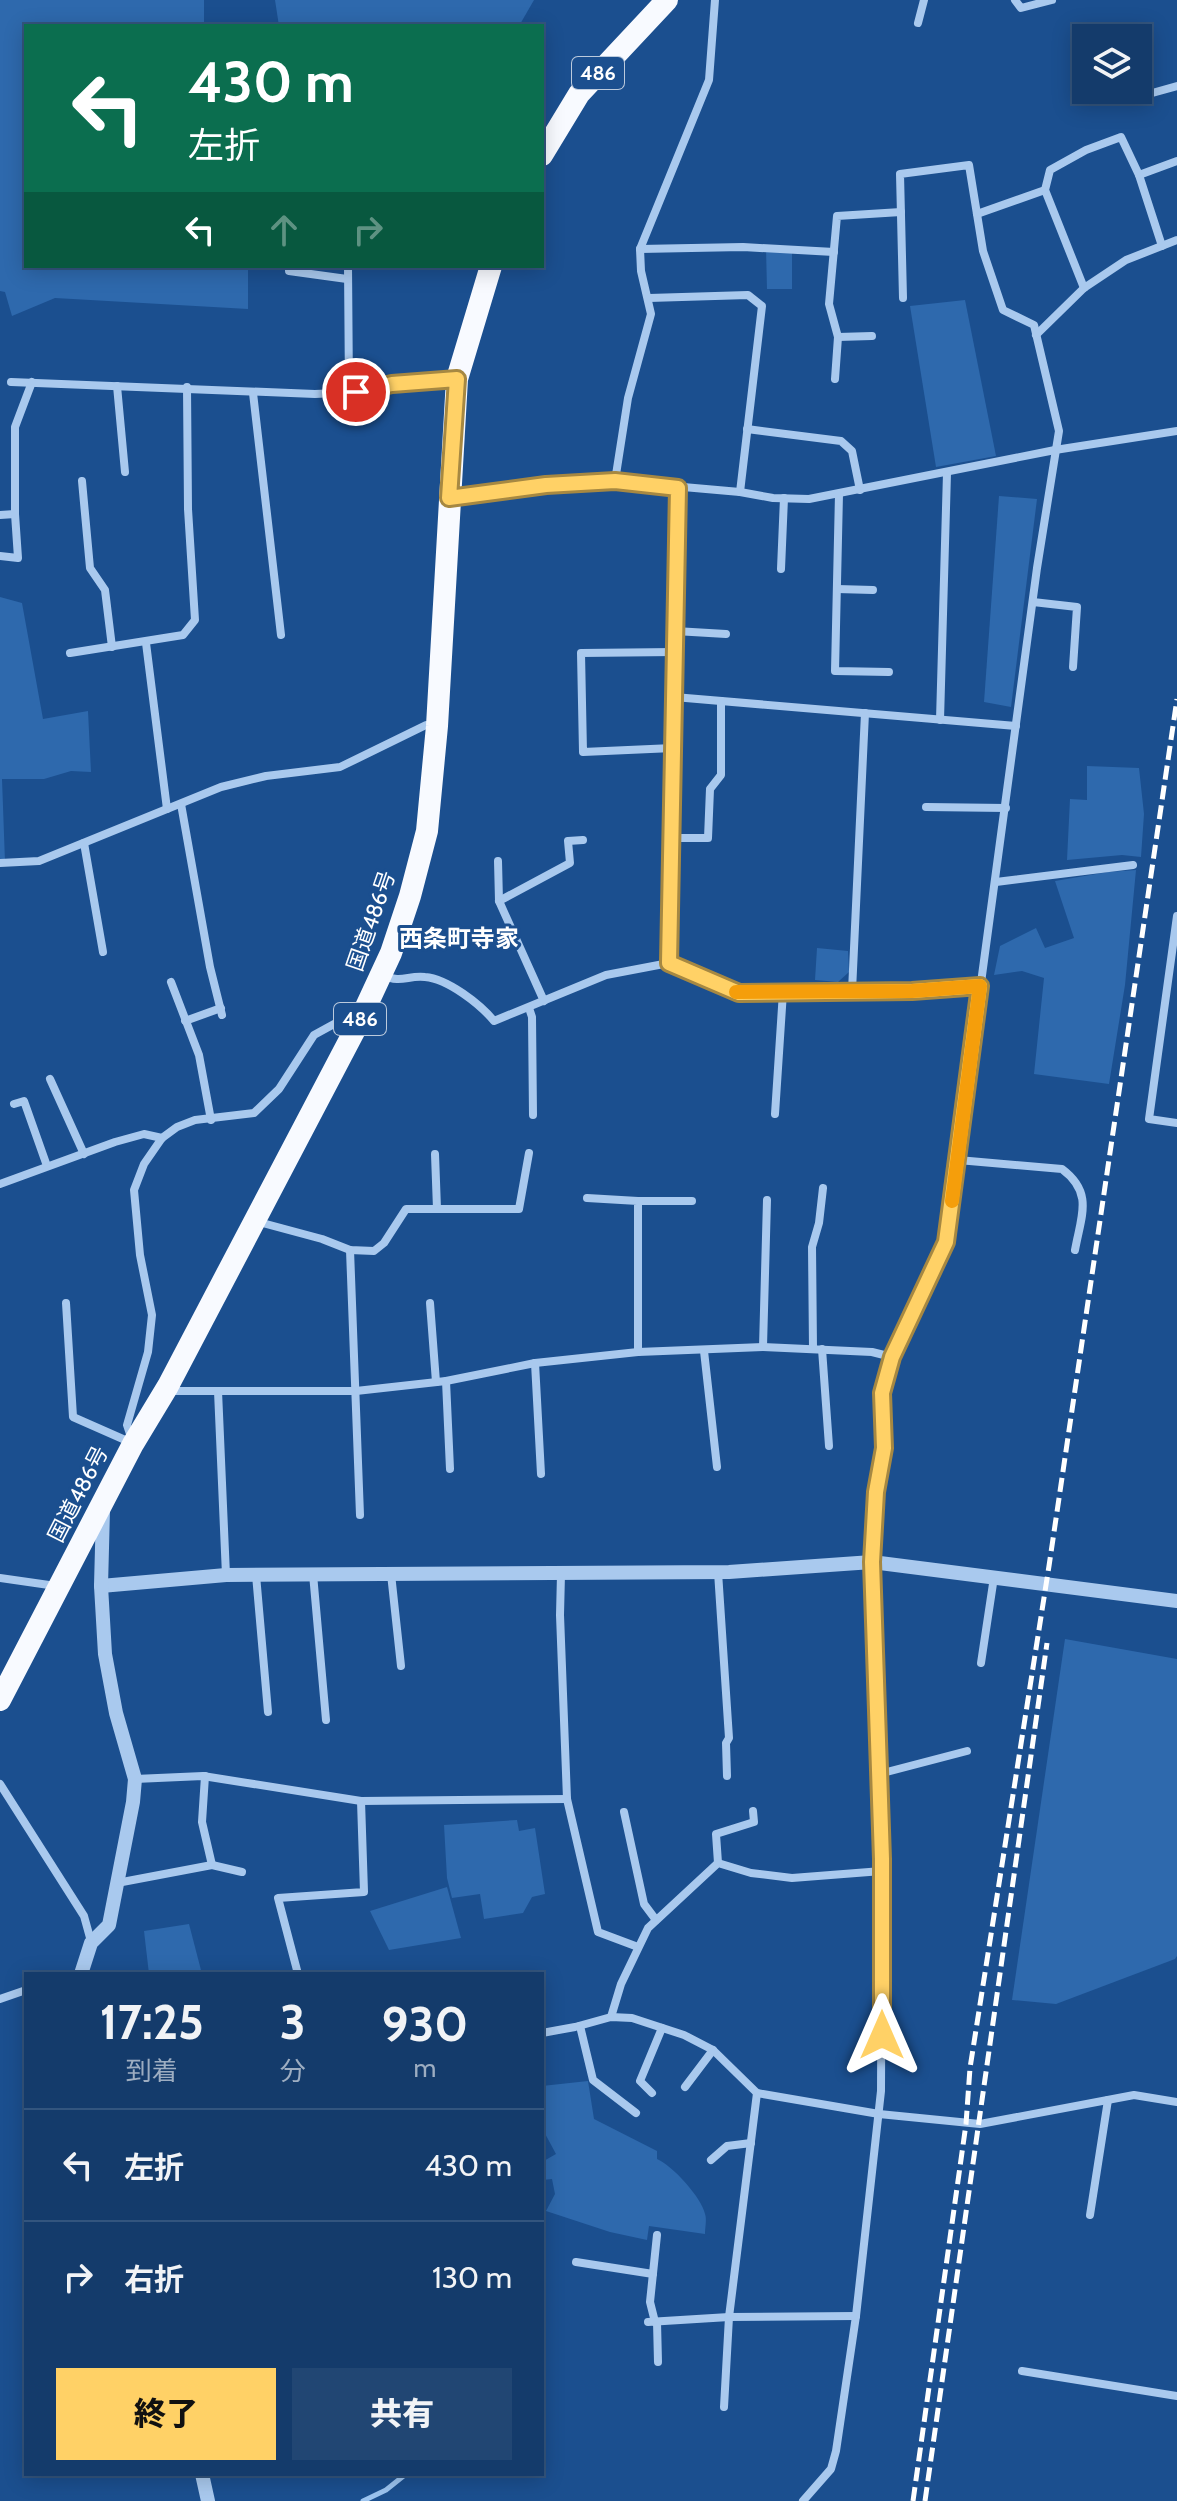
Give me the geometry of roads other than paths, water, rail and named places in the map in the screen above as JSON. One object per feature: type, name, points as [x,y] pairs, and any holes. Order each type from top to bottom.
[{"type":"highway","name":"486","points":[[544,152],[579,94],[667,0]]},
{"type":"highway","name":"国道486号","points":[[0,1700],[358,1024],[382,975],[410,896],[427,831],[437,726],[457,379],[490,268]]},
{"type":"street","points":[[615,481],[628,398],[651,314],[641,271],[640,249],[709,80],[715,0]]},
{"type":"street","points":[[918,23],[924,0]]},
{"type":"street","points":[[1015,0],[1021,8],[1052,0]]},
{"type":"street","points":[[1152,93],[1177,86]]},
{"type":"street","points":[[1084,288],[1045,190],[1050,170],[1086,150],[1121,137],[1139,175],[1162,246]]},
{"type":"street","points":[[1139,175],[1177,161]]},
{"type":"street","points":[[803,2501],[831,2469],[836,2451],[856,2316],[879,2114],[882,1871],[872,1562],[876,1492],[884,1448],[882,1393],[892,1357],[946,1242],[1059,431],[1034,325],[1003,310],[983,251],[969,165],[900,174],[903,298]]},
{"type":"street","points":[[977,214],[1045,190]]},
{"type":"street","points":[[835,379],[838,337],[829,304],[837,216],[901,212]]},
{"type":"street","points":[[1036,335],[1084,288],[1126,260],[1177,240]]},
{"type":"street","points":[[640,249],[743,247],[834,252]]},
{"type":"street","points":[[289,268],[289,271],[347,279]]},
{"type":"street","points":[[348,268],[349,392]]},
{"type":"street","points":[[649,298],[748,295],[762,306],[740,492]]},
{"type":"street","points":[[838,337],[872,336]]},
{"type":"street","points":[[11,382],[187,387],[253,393],[349,392],[392,384],[457,379]]},
{"type":"street","points":[[0,556],[18,558],[15,427],[32,382]]},
{"type":"street","points":[[117,386],[125,472]]},
{"type":"street","points":[[70,653],[183,635],[195,620],[188,509],[187,387]]},
{"type":"street","points":[[253,393],[281,635]]},
{"type":"street","points":[[747,429],[841,441],[852,451],[860,490]]},
{"type":"street","points":[[449,498],[546,485],[615,481],[809,499],[1055,450],[1177,431]]},
{"type":"street","points":[[940,720],[947,473]]},
{"type":"street","points":[[82,481],[90,568],[105,590],[112,647]]},
{"type":"street","points":[[669,963],[678,488]]},
{"type":"street","points":[[839,494],[835,671],[889,672]]},
{"type":"street","points":[[781,569],[784,498]]},
{"type":"street","points":[[0,515],[15,514]]},
{"type":"street","points":[[837,589],[873,590]]},
{"type":"street","points":[[1033,602],[1077,607],[1073,667]]},
{"type":"street","points":[[675,631],[726,634]]},
{"type":"street","points":[[146,643],[167,809]]},
{"type":"street","points":[[673,748],[583,752],[581,653],[675,652]]},
{"type":"street","points":[[674,697],[1016,726]]},
{"type":"street","points":[[671,838],[708,838],[710,789],[721,775],[721,701]]},
{"type":"street","points":[[852,991],[865,713]]},
{"type":"street","points":[[0,863],[39,861],[221,787],[266,776],[340,767],[426,725],[437,726]]},
{"type":"street","points":[[181,804],[221,1012],[185,1021]]},
{"type":"street","points":[[926,807],[1006,808]]},
{"type":"street","points":[[499,901],[570,863],[568,841],[583,840]]},
{"type":"street","points":[[84,843],[103,952]]},
{"type":"street","points":[[498,861],[499,901],[544,1001]]},
{"type":"street","points":[[996,882],[1133,865]]},
{"type":"street","points":[[1177,916],[1149,1119],[1177,1123]]},
{"type":"street","points":[[382,975],[396,981],[425,977],[463,993],[494,1021],[606,975],[669,963],[729,991],[912,991],[980,986]]},
{"type":"street","points":[[171,982],[199,1055],[211,1120]]},
{"type":"street","points":[[775,1114],[783,992]]},
{"type":"street","points":[[529,1008],[532,1017],[533,1115]]},
{"type":"street","points":[[133,1444],[127,1425],[148,1352],[152,1315],[140,1255],[134,1190],[144,1164],[162,1138],[195,1120],[254,1113],[279,1089],[314,1035],[345,1018],[358,1024]]},
{"type":"street","points":[[50,1079],[84,1154]]},
{"type":"street","points":[[14,1104],[24,1101],[47,1166]]},
{"type":"street","points":[[0,1184],[144,1134],[162,1138]]},
{"type":"street","points":[[255,1221],[350,1250],[374,1251],[384,1243],[406,1209],[519,1209],[529,1153]]},
{"type":"street","points":[[435,1154],[437,1209]]},
{"type":"street","points":[[958,1160],[1062,1169],[1075,1178],[1084,1196],[1075,1250]]},
{"type":"street","points":[[823,1188],[819,1223],[812,1247],[818,1348],[829,1446]]},
{"type":"street","points":[[587,1198],[692,1201]]},
{"type":"street","points":[[763,1347],[767,1200]]},
{"type":"street","points":[[638,1201],[638,1352]]},
{"type":"street","points":[[350,1250],[360,1515]]},
{"type":"street","points":[[66,1303],[73,1417],[133,1444]]},
{"type":"street","points":[[430,1303],[436,1382]]},
{"type":"street","points":[[168,1386],[176,1391],[356,1391],[446,1381],[535,1363],[638,1352],[818,1348],[872,1352],[892,1357]]},
{"type":"street","points":[[704,1351],[717,1467]]},
{"type":"street","points":[[535,1363],[541,1474]]},
{"type":"street","points":[[446,1381],[450,1469]]},
{"type":"street","points":[[218,1391],[226,1575]]},
{"type":"street","points":[[80,1972],[109,1925],[135,1779],[116,1713],[105,1654],[101,1586],[104,1500]]},
{"type":"street","points":[[101,1586],[226,1575],[718,1572],[872,1562],[1177,1601]]},
{"type":"street","points":[[718,1572],[729,1738],[726,1743],[727,1776]]},
{"type":"street","points":[[313,1574],[326,1720]]},
{"type":"street","points":[[391,1574],[401,1666]]},
{"type":"street","points":[[561,1574],[567,1799],[598,1932],[625,1945],[638,1947]]},
{"type":"street","points":[[256,1575],[268,1712]]},
{"type":"street","points":[[981,1663],[995,1576]]},
{"type":"street","points":[[0,1578],[60,1587]]},
{"type":"street","points":[[879,1774],[967,1751]]},
{"type":"street","points":[[135,1779],[205,1776],[361,1801],[567,1799]]},
{"type":"street","points":[[205,1776],[202,1822],[212,1865]]},
{"type":"street","points":[[0,1784],[84,1916],[92,1948]]},
{"type":"street","points":[[297,1972],[278,1898],[364,1892],[361,1801]]},
{"type":"street","points":[[718,1863],[716,1834],[754,1822],[753,1811]]},
{"type":"street","points":[[624,1812],[644,1904],[656,1920]]},
{"type":"street","points":[[718,1863],[751,1873],[792,1878],[882,1871]]},
{"type":"street","points":[[611,2017],[621,1984],[648,1928],[718,1863]]},
{"type":"street","points":[[117,1883],[212,1865],[242,1872]]},
{"type":"street","points":[[0,1999],[24,1991]]},
{"type":"street","points":[[544,2033],[611,2017],[632,2018],[684,2035],[713,2050],[757,2093],[879,2114],[980,2124],[1134,2095],[1177,2102]]},
{"type":"street","points":[[580,2026],[593,2080],[636,2113]]},
{"type":"street","points":[[652,2093],[640,2081],[662,2028]]},
{"type":"street","points":[[685,2087],[713,2050]]},
{"type":"street","points":[[724,2407],[729,2317],[757,2093]]},
{"type":"street","points":[[1090,2215],[1108,2100]]},
{"type":"street","points":[[711,2160],[727,2146],[751,2143]]},
{"type":"street","points":[[657,2235],[650,2302],[658,2362]]},
{"type":"street","points":[[576,2262],[653,2274]]},
{"type":"street","points":[[653,2322],[729,2317],[856,2316]]},
{"type":"street","points":[[1022,2371],[1177,2396]]},
{"type":"street","points":[[202,2476],[208,2501]]},
{"type":"waterway","points":[[363,2501],[386,2490],[404,2476]]},
{"type":"railway","points":[[913,2501],[966,2124],[970,2068],[1049,1566],[1177,699]]},
{"type":"railway","points":[[925,2501],[1047,1643]]},
{"type":"district","name":"西条町寺家","points":[[459,938]]}]
